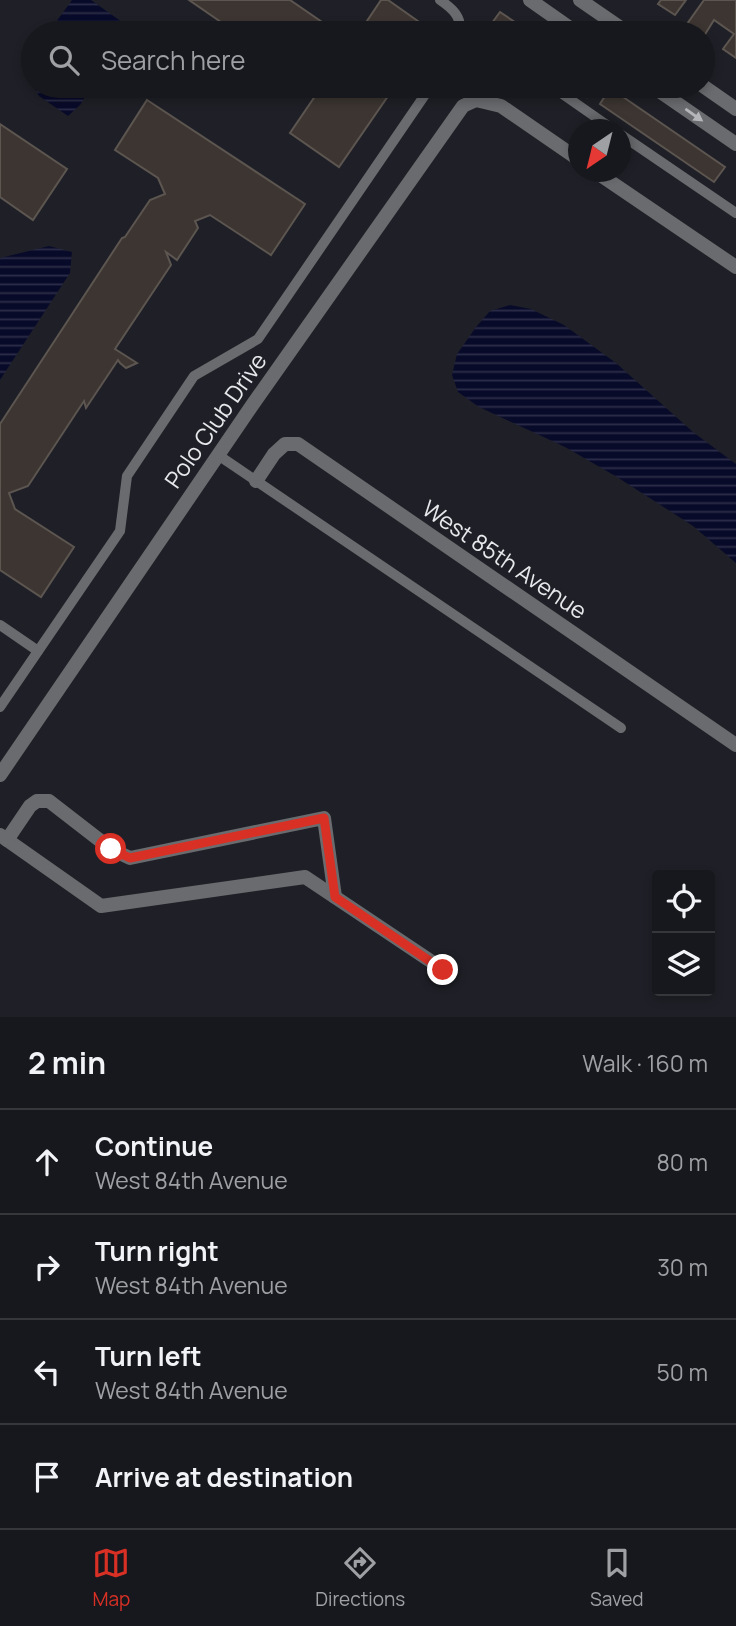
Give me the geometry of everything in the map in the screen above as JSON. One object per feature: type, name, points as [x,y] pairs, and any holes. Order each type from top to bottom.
[{"type":"street","points":[[530,0],[560,21]]},
{"type":"street","points":[[580,0],[611,21]]},
{"type":"street","points":[[715,94],[736,109]]},
{"type":"street","points":[[669,98],[736,144]]},
{"type":"street","points":[[476,100],[501,106],[568,152]]},
{"type":"street","name":"Polo Club Drive","points":[[0,775],[218,455],[463,106],[476,100]]},
{"type":"street","points":[[611,182],[736,267]]},
{"type":"street","name":"West 85th Avenue","points":[[256,481],[274,454],[285,444],[298,444],[736,745]]},
{"type":"street","points":[[335,897],[324,818],[130,858],[111,849],[49,801],[37,801],[4,837],[101,906],[305,877],[443,970]]},
{"type":"lane","points":[[440,0],[454,10],[458,21]]},
{"type":"lane","points":[[0,707],[5,691],[38,651],[120,531],[127,476],[194,376],[258,339],[422,98]]},
{"type":"lane","points":[[568,98],[598,119]]},
{"type":"lane","points":[[631,141],[736,213]]},
{"type":"lane","points":[[218,455],[621,728]]},
{"type":"lane","points":[[0,625],[38,651]]},
{"type":"water","points":[[72,0],[91,0],[121,21],[57,21]]},
{"type":"water","points":[[42,98],[84,98],[68,116]]},
{"type":"water","points":[[49,246],[72,252],[70,273],[0,380],[0,258]]},
{"type":"water","points":[[510,305],[531,309],[564,325],[616,363],[693,432],[736,464],[736,563],[693,526],[617,477],[565,447],[479,407],[458,392],[452,375],[457,354],[490,311]]},
{"type":"building","points":[[189,0],[290,0],[321,21],[219,21]]},
{"type":"building","points":[[381,0],[388,0],[418,21],[367,21]]},
{"type":"building","points":[[661,0],[686,0],[675,15],[658,4]]},
{"type":"building","points":[[704,0],[736,0],[736,58],[723,49],[734,34],[714,20],[689,21]]},
{"type":"building","points":[[500,12],[513,21],[493,21]]},
{"type":"building","points":[[314,98],[387,98],[339,167],[290,133]]},
{"type":"building","points":[[604,98],[625,98],[725,167],[714,182],[631,125],[631,119],[622,119],[600,104]]},
{"type":"building","points":[[147,100],[305,204],[271,255],[210,215],[195,221],[198,228],[177,260],[166,252],[171,265],[115,349],[137,363],[126,368],[118,360],[86,408],[84,401],[28,486],[9,493],[15,509],[74,547],[41,597],[0,570],[0,424],[122,238],[150,200],[165,194],[158,178],[115,150]]},
{"type":"building","points":[[0,124],[67,169],[33,220],[0,197]]},
{"type":"route","points":[[111,849],[130,858],[324,818],[335,897],[443,970]]}]
